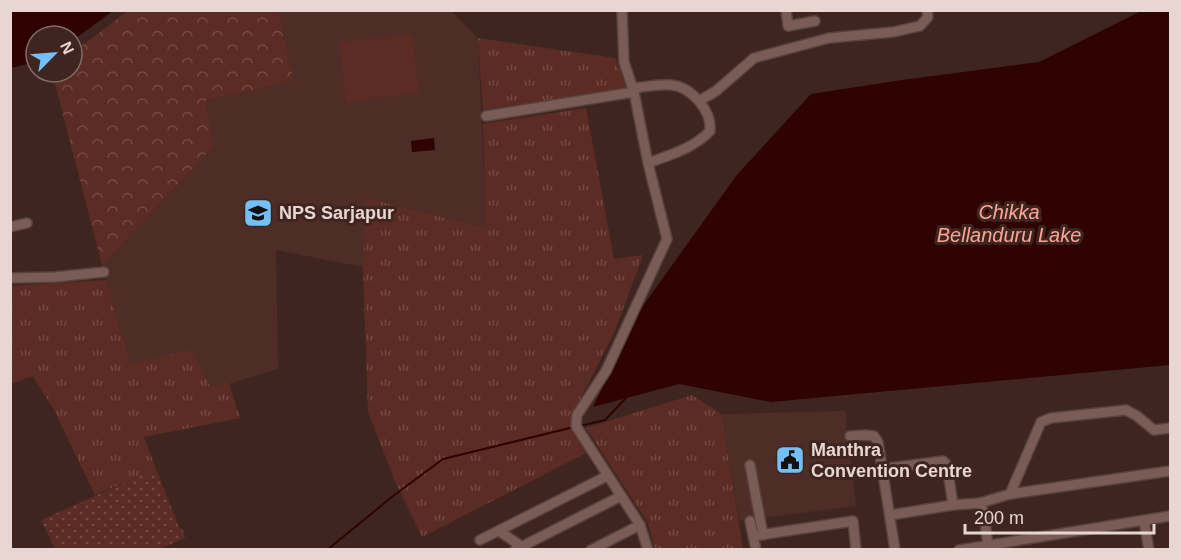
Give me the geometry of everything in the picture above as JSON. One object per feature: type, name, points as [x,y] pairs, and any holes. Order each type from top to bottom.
[{"type":"street","points":[[622,10],[624,62],[633,90],[667,239],[606,371],[577,415],[576,426],[640,525],[648,549]]},
{"type":"street","points":[[786,10],[788,26],[815,21]]},
{"type":"street","points":[[699,101],[716,91],[754,58],[829,38],[893,32],[920,26],[928,17],[927,10]]},
{"type":"street","points":[[486,116],[633,90],[672,85],[681,88],[699,101],[711,121],[710,131],[701,141],[675,154],[648,163]]},
{"type":"street","points":[[10,227],[27,223]]},
{"type":"street","points":[[10,278],[55,277],[104,272]]},
{"type":"street","points":[[1010,494],[1041,422],[1051,418],[1126,410],[1154,430],[1170,428]]},
{"type":"street","points":[[850,436],[874,436],[878,442],[895,549]]},
{"type":"street","points":[[882,469],[943,461],[946,465],[953,504]]},
{"type":"street","points":[[750,465],[764,534]]},
{"type":"street","points":[[890,515],[953,504],[980,503],[1010,494],[1170,471]]},
{"type":"street","points":[[480,540],[607,476]]},
{"type":"street","points":[[499,531],[521,548],[621,496]]},
{"type":"street","points":[[980,503],[984,514],[988,545]]},
{"type":"street","points":[[959,549],[1170,516]]},
{"type":"street","points":[[750,521],[756,549]]},
{"type":"street","points":[[753,536],[853,521],[856,549]]},
{"type":"street","points":[[1144,521],[1149,549]]},
{"type":"street","points":[[591,549],[640,525]]},
{"type":"shaded area","name":"NPS Sarjapur","points":[[278,11],[451,11],[478,38],[486,228],[367,198],[363,267],[276,250],[278,369],[211,389],[131,365],[102,265],[213,147],[206,100],[294,81]]},
{"type":"shaded area","name":"Manthra Convention Centre","points":[[845,411],[856,506],[739,521],[721,414]]},
{"type":"green space","points":[[128,11],[278,11],[294,81],[206,100],[213,147],[102,265],[55,84],[84,84],[84,44]]},
{"type":"green space","points":[[412,34],[419,92],[346,103],[339,42]]},
{"type":"green space","points":[[478,38],[615,58],[627,89],[483,110]]},
{"type":"green space","points":[[586,108],[614,259],[643,255],[615,331],[571,417],[586,453],[422,537],[395,481],[368,412],[363,267],[366,198],[486,228],[483,124]]},
{"type":"green space","points":[[106,280],[131,365],[191,350],[211,388],[229,383],[240,418],[144,437],[156,469],[95,495],[54,410],[33,376],[11,384],[11,286]]},
{"type":"green space","points":[[692,395],[721,414],[743,549],[655,549],[648,523],[586,428]]},
{"type":"green space","points":[[156,469],[185,538],[159,549],[55,549],[41,520]]},
{"type":"water","points":[[11,10],[113,10],[84,32],[84,24],[24,24],[24,65],[11,68]]},
{"type":"water","name":"Chikka Bellanduru Lake","points":[[1141,11],[1170,11],[1170,365],[771,402],[679,384],[593,407],[640,310],[736,176],[811,94],[1039,62]]},
{"type":"water","points":[[434,138],[435,150],[412,152],[411,141]]},
{"type":"waterway","points":[[580,426],[605,420],[626,398]]},
{"type":"waterway","points":[[327,550],[443,459],[574,427]]},
{"type":"place","name":"NPS Sarjapur","points":[[258,213]]},
{"type":"place","name":"Manthra Convention Centre","points":[[790,460]]}]
